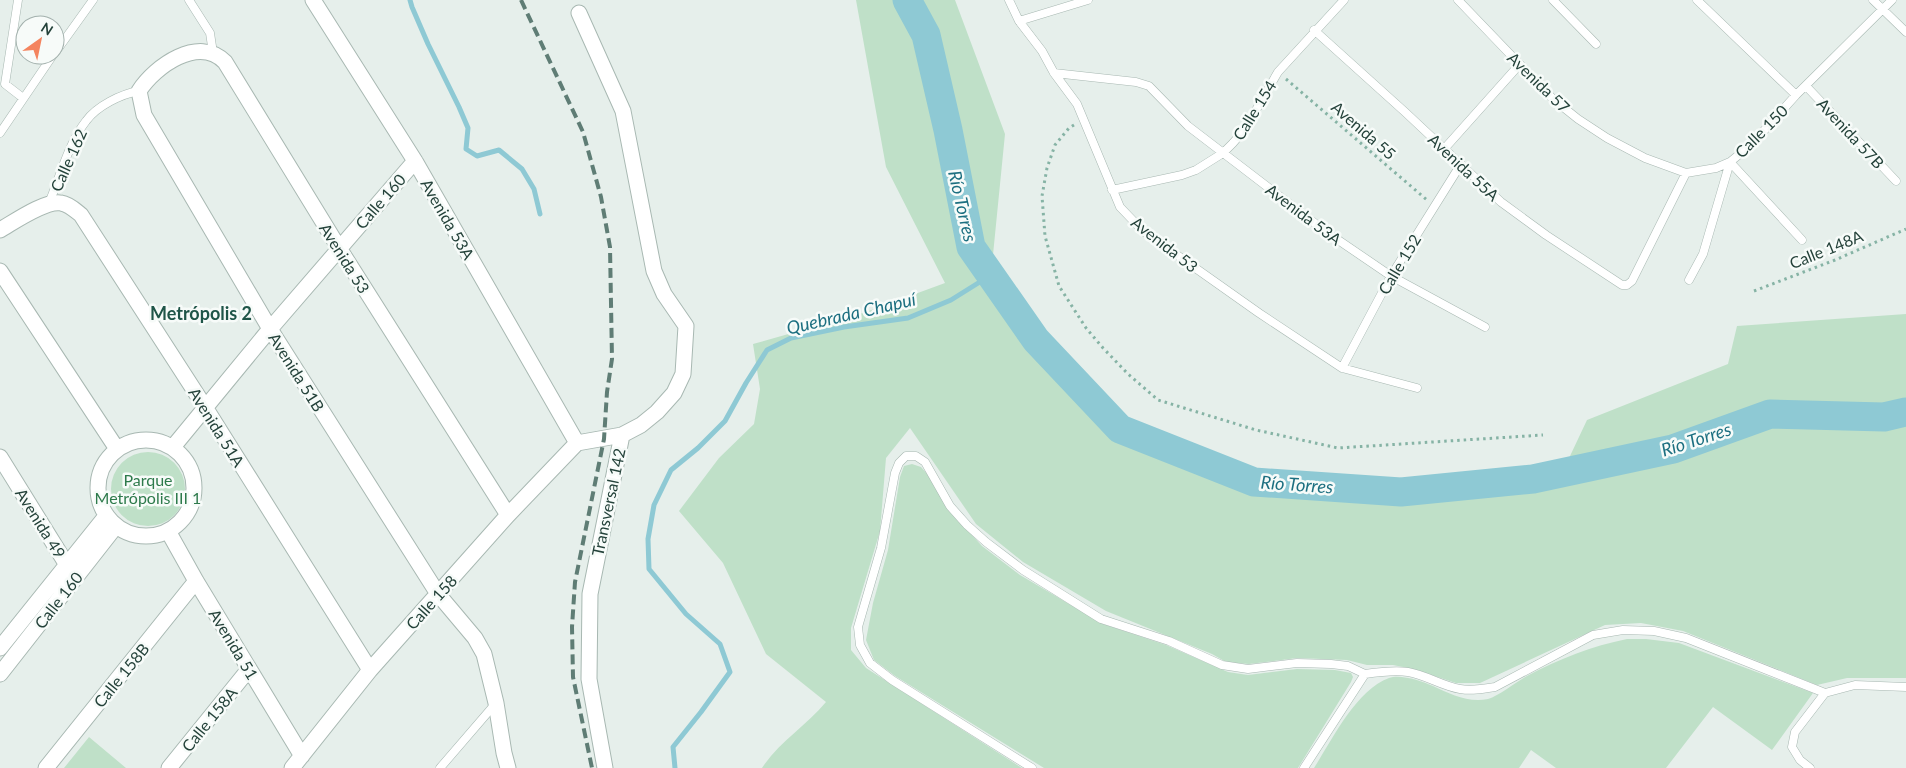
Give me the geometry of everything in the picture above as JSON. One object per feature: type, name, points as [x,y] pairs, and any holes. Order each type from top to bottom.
[{"type":"street","name":"Avenida 53A","points":[[313,0],[415,161],[577,443]]},
{"type":"street","name":"Transversal 142","points":[[579,13],[624,111],[654,271],[664,294],[686,326],[683,374],[674,393],[657,412],[622,435],[590,594],[589,679],[605,768]]},
{"type":"street","points":[[140,91],[152,75],[181,56],[201,51],[213,53]]},
{"type":"street","name":"Avenida 53","points":[[213,53],[225,62],[338,248],[508,515]]},
{"type":"street","name":"Avenida 51B","points":[[140,91],[144,115],[270,329],[438,594],[475,638],[484,654],[496,703],[508,768]]},
{"type":"street","name":"Calle 160","points":[[173,447],[338,248],[415,161]]},
{"type":"street","name":"Calle 162","points":[[0,230],[50,203]]},
{"type":"street","name":"Avenida 51A","points":[[50,203],[61,203],[81,215],[205,407],[370,670]]},
{"type":"street","points":[[0,271],[117,449]]},
{"type":"street","points":[[577,443],[622,435]]},
{"type":"street","points":[[145,439],[159,441],[173,447],[184,457],[191,470],[195,484],[194,498],[189,512],[180,523],[168,532],[155,536],[141,537],[128,533],[111,521],[100,505],[97,493],[101,468],[108,457],[117,449],[130,442],[145,439]]},
{"type":"street","name":"Calle 158","points":[[297,762],[370,670],[508,515],[577,443]]},
{"type":"street","name":"Avenida 49","points":[[0,457],[67,565]]},
{"type":"street","name":"Calle 160","points":[[0,648],[67,565],[111,521]]},
{"type":"street","name":"Calle 160","points":[[0,674],[111,521]]},
{"type":"street","name":"Avenida 51","points":[[168,532],[249,669],[297,762]]},
{"type":"street","name":"Calle 158B","points":[[46,768],[196,581]]},
{"type":"street","name":"Calle 158A","points":[[169,768],[249,669]]},
{"type":"lane","points":[[18,0],[5,84],[23,98]]},
{"type":"lane","points":[[65,39],[93,0]]},
{"type":"lane","points":[[190,0],[210,33],[213,53]]},
{"type":"lane","name":"Avenida 53","points":[[1009,0],[1019,21],[1042,51],[1054,73],[1077,104],[1120,207],[1143,231],[1259,313],[1342,368],[1417,388]]},
{"type":"lane","points":[[1019,21],[1068,3],[1088,0]]},
{"type":"lane","name":"Calle 154","points":[[1112,190],[1182,175],[1196,170],[1234,144],[1278,72],[1314,30],[1344,0]]},
{"type":"lane","name":"Avenida 57","points":[[1458,0],[1553,99],[1592,128],[1645,158],[1686,173]]},
{"type":"lane","points":[[1553,0],[1596,44]]},
{"type":"lane","name":"Avenida 57B","points":[[1697,0],[1796,95]]},
{"type":"lane","points":[[1874,0],[1906,32]]},
{"type":"lane","name":"Calle 150","points":[[1686,173],[1716,168],[1730,162],[1752,144],[1796,95],[1892,0]]},
{"type":"lane","name":"Avenida 55A","points":[[1314,30],[1501,202],[1546,236],[1616,283],[1627,285],[1632,281],[1686,173]]},
{"type":"lane","points":[[1444,148],[1520,64]]},
{"type":"lane","points":[[0,133],[46,65]]},
{"type":"lane","name":"Avenida 53A","points":[[1054,73],[1136,82],[1149,86],[1188,126],[1325,231],[1391,276],[1486,327]]},
{"type":"lane","name":"Avenida 57B","points":[[1806,86],[1896,181]]},
{"type":"lane","name":"Calle 162","points":[[50,203],[73,145],[86,121],[98,110],[117,98],[140,91]]},
{"type":"lane","points":[[1730,162],[1802,240]]},
{"type":"lane","points":[[1688,280],[1703,254],[1730,162]]},
{"type":"lane","name":"Calle 152","points":[[1342,368],[1391,276],[1461,164]]},
{"type":"lane","points":[[1032,768],[892,680],[870,664],[860,645],[858,627],[881,548],[894,474],[898,463],[906,456],[916,456],[925,462],[950,506],[967,525],[1023,570],[1101,619],[1169,641],[1222,665],[1248,669],[1297,664],[1331,664],[1348,666],[1365,674],[1384,671],[1408,672],[1432,678],[1459,689],[1478,690],[1495,687],[1593,635],[1622,630],[1654,631],[1686,638],[1825,693],[1855,685],[1906,687]]},
{"type":"lane","points":[[1304,768],[1365,674]]},
{"type":"lane","points":[[1810,768],[1800,760],[1792,747],[1795,732],[1825,693]]},
{"type":"lane","points":[[440,768],[496,703]]},
{"type":"path","name":"Avenida 55","points":[[1278,72],[1434,206]]},
{"type":"path","points":[[1084,121],[1069,128],[1055,145],[1047,168],[1042,196],[1045,236],[1058,286],[1086,328],[1103,348],[1128,374],[1158,400],[1256,430],[1338,448],[1543,435]]},
{"type":"path","name":"Calle 148A","points":[[1754,291],[1835,260],[1906,229]]},
{"type":"green space","points":[[856,0],[955,0],[1005,134],[991,275],[1036,340],[1120,429],[1254,482],[1401,492],[1533,479],[1562,473],[1587,420],[1728,364],[1737,326],[1906,314],[1906,678],[1847,678],[1817,685],[1683,631],[1641,623],[1605,625],[1480,683],[1456,683],[1413,669],[1393,665],[1367,665],[1347,660],[1297,658],[1249,664],[1226,662],[1212,654],[1106,611],[1023,562],[976,524],[910,428],[886,458],[880,531],[851,628],[851,650],[866,668],[1022,768],[762,768],[784,742],[826,702],[766,654],[723,563],[679,511],[719,458],[754,424],[760,389],[753,344],[866,312],[945,283],[886,167]]},
{"type":"green space","name":"Parque Metrópolis III 1","points":[[148,452],[162,455],[174,463],[182,475],[185,489],[182,503],[174,515],[162,523],[148,526],[134,523],[122,515],[114,503],[111,489],[114,475],[122,463],[134,455]]},
{"type":"green space","points":[[912,464],[921,467],[929,476],[947,508],[982,546],[1020,575],[1103,624],[1166,645],[1228,672],[1248,675],[1297,669],[1335,670],[1351,673],[1353,677],[1351,682],[1298,768],[1044,768],[895,676],[874,660],[866,640],[873,603],[888,550],[900,477],[904,466]]},
{"type":"green space","points":[[1627,639],[1679,643],[1813,693],[1772,750],[1713,707],[1666,768],[1556,768],[1531,750],[1519,768],[1314,768],[1337,730],[1356,704],[1377,684],[1389,678],[1405,677],[1417,680],[1466,699],[1488,699],[1551,664],[1588,649]]},
{"type":"green space","points":[[89,737],[126,768],[64,768]]},
{"type":"waterway","points":[[410,0],[428,44],[468,128],[466,149],[477,156],[499,150],[522,169],[534,189],[540,214]]},
{"type":"waterway","name":"Río Torres","points":[[907,0],[926,35],[948,130],[971,247],[1036,340],[1120,429],[1254,482],[1401,492],[1533,479],[1673,449],[1770,414],[1884,417],[1906,412]]},
{"type":"waterway","name":"Quebrada Chapuí","points":[[675,768],[673,747],[730,672],[720,644],[686,614],[649,569],[648,539],[654,505],[671,470],[698,448],[725,421],[767,350],[791,338],[844,327],[908,318],[951,300],[991,275]]},
{"type":"railway","points":[[521,0],[583,132],[601,197],[610,247],[612,359],[607,392],[604,439],[575,582],[572,627],[573,677],[592,768]]},
{"type":"district","name":"Metrópolis 2","points":[[201,313]]}]
